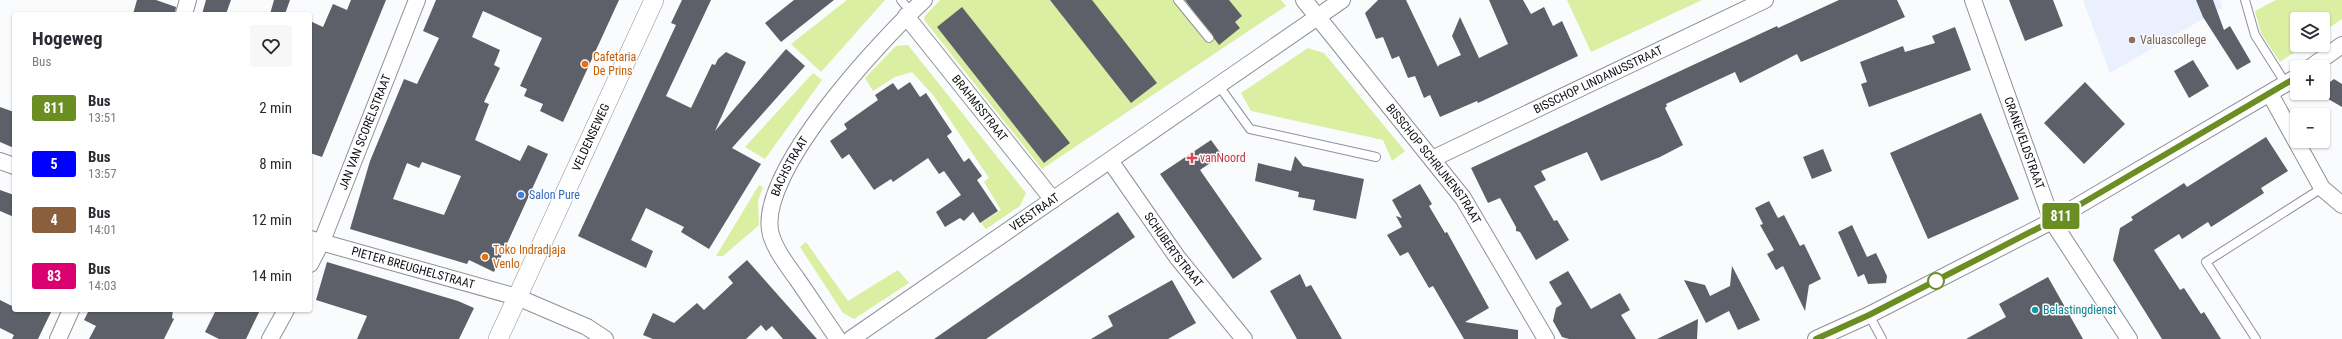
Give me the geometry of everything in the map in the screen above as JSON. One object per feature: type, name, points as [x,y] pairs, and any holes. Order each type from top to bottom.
[{"type":"street","points":[[185,12],[188,0]]},
{"type":"street","name":"JAN VAN SCORELSTRAAT","points":[[312,256],[316,240],[418,0]]},
{"type":"street","name":"VELDENSEWEG","points":[[498,339],[654,0]]},
{"type":"street","name":"BACHSTRAAT","points":[[838,339],[779,254],[771,235],[769,220],[772,202],[779,183],[812,128],[906,9],[924,0]]},
{"type":"street","name":"BISSCHOP SCHRIJNENSTRAAT","points":[[1304,0],[1463,198],[1546,339]]},
{"type":"street","name":"VEESTRAAT","points":[[851,339],[1110,162],[1342,0]]},
{"type":"street","name":"BISSCHOP LINDANUSSTRAAT","points":[[1432,159],[1765,0]]},
{"type":"street","name":"CRANEVELDSTRAAT","points":[[1973,0],[2052,221],[2129,339]]},
{"type":"street","name":"BRAHMSSTRAAT","points":[[906,9],[1053,200]]},
{"type":"street","points":[[2321,60],[2342,45]]},
{"type":"street","points":[[1816,339],[1869,315],[2052,221],[2290,81]]},
{"type":"street","points":[[2270,94],[2322,188],[2342,205]]},
{"type":"street","points":[[0,161],[12,165]]},
{"type":"street","name":"SCHUBERTSTRAAT","points":[[1110,162],[1176,257],[1240,338]]},
{"type":"street","name":"PIETER BREUGHELSTRAAT","points":[[316,240],[517,297],[587,327],[605,339]]},
{"type":"street","points":[[58,339],[70,312]]},
{"type":"street","points":[[270,339],[285,312]]},
{"type":"lane","points":[[1178,0],[1209,38]]},
{"type":"lane","points":[[2246,0],[2255,35],[2290,78]]},
{"type":"lane","points":[[1218,86],[1250,129],[1376,157]]},
{"type":"lane","points":[[2256,339],[2206,262],[2322,188]]},
{"type":"lane","points":[[1869,315],[1882,339]]},
{"type":"shaded area","name":"Valuascollege","points":[[2083,0],[2220,0],[2222,8],[2110,73]]},
{"type":"green space","points":[[847,0],[885,0],[821,72],[791,44]]},
{"type":"green space","points":[[940,0],[1281,0],[1286,6],[1042,169],[925,21],[924,17]]},
{"type":"green space","points":[[1567,0],[1702,0],[1591,52]]},
{"type":"green space","points":[[2276,0],[2342,0],[2342,19],[2330,27],[2330,12],[2290,12],[2290,52],[2295,52],[2280,62],[2261,33],[2255,11]]},
{"type":"green space","points":[[908,45],[1026,193],[1020,206],[986,229],[981,223],[1001,210],[984,182],[989,178],[934,96],[912,72],[895,77],[873,91],[865,78],[896,46]]},
{"type":"green space","points":[[1308,48],[1324,53],[1405,151],[1392,161],[1383,140],[1251,111],[1241,93]]},
{"type":"green space","points":[[813,73],[822,80],[765,159],[745,147]]},
{"type":"green space","points":[[759,185],[763,187],[758,201],[759,225],[723,256],[716,256]]},
{"type":"green space","points":[[806,242],[848,301],[898,270],[909,283],[854,319],[843,313],[800,247]]},
{"type":"building","points":[[137,0],[156,0],[176,7],[175,12],[134,12]]},
{"type":"building","points":[[206,0],[231,0],[227,12],[203,12]]},
{"type":"building","points":[[274,0],[290,0],[286,12],[271,12]]},
{"type":"building","points":[[351,0],[386,0],[322,157],[312,154],[312,22],[323,27],[333,4],[347,10]]},
{"type":"building","points":[[436,0],[619,0],[563,122],[540,111],[543,104],[524,96],[527,89],[520,86],[542,38],[483,11],[472,37],[500,50],[494,65],[500,68],[484,102],[489,104],[475,140],[520,161],[528,145],[548,154],[494,272],[469,260],[467,264],[350,229],[370,161],[404,79],[417,84],[439,38],[423,31]],"holes":[[[422,162],[461,176],[444,215],[393,199],[407,163],[419,168]]]},
{"type":"building","points":[[682,0],[711,0],[666,96],[691,108],[712,64],[715,65],[718,59],[726,52],[746,62],[715,131],[786,49],[805,66],[732,148],[761,164],[709,249],[681,232],[684,227],[646,208],[631,240],[653,251],[646,268],[578,236],[676,25],[671,23]]},
{"type":"building","points":[[794,0],[834,0],[781,42],[765,23]]},
{"type":"building","points":[[1050,0],[1092,0],[1157,83],[1131,103]]},
{"type":"building","points":[[1185,0],[1229,0],[1242,16],[1235,22],[1240,28],[1219,45]]},
{"type":"building","points":[[1378,0],[1406,0],[1438,67],[1439,65],[1461,55],[1452,36],[1460,17],[1479,58],[1508,44],[1489,0],[1523,0],[1531,14],[1544,7],[1553,26],[1562,21],[1578,56],[1478,103],[1477,101],[1440,117],[1430,95],[1424,98],[1415,76],[1408,78],[1399,56],[1392,59],[1383,37],[1376,39],[1365,13]]},
{"type":"building","points":[[1839,0],[1897,0],[1905,17],[1801,62],[1797,54],[1740,83],[1735,72],[1666,104],[1667,106],[1665,108],[1683,145],[1660,157],[1601,181],[1587,152],[1541,171],[1546,180],[1534,186],[1554,221],[1557,220],[1569,240],[1536,260],[1520,232],[1516,231],[1516,227],[1500,198],[1488,203],[1471,168],[1777,26],[1778,28]]},
{"type":"building","points":[[2009,0],[2053,0],[2063,26],[2025,41]]},
{"type":"building","points":[[2196,0],[2213,0],[2224,30],[2230,26],[2251,62],[2237,70],[2203,17]]},
{"type":"building","points":[[962,7],[1070,143],[1044,163],[937,27]]},
{"type":"building","points":[[1955,27],[1971,70],[1869,107],[1861,84],[1867,82],[1860,62],[1903,46],[1905,52],[1935,43],[1932,36]]},
{"type":"building","points":[[2193,60],[2209,86],[2189,98],[2174,71]]},
{"type":"building","points":[[2334,79],[2342,84],[2342,107],[2330,100],[2330,82]]},
{"type":"building","points":[[910,82],[920,97],[926,93],[952,132],[947,136],[964,162],[969,158],[982,176],[977,180],[998,211],[980,223],[973,212],[964,221],[960,218],[945,227],[936,212],[961,195],[944,171],[939,174],[928,158],[893,182],[891,179],[874,190],[849,154],[842,159],[830,141],[847,129],[844,124],[878,100],[875,95],[893,83],[898,90]]},
{"type":"building","points":[[2085,82],[2125,124],[2084,164],[2044,123]]},
{"type":"building","points":[[0,107],[12,111],[12,147],[0,142]]},
{"type":"building","points":[[1981,113],[2019,199],[1928,239],[1890,153]]},
{"type":"building","points":[[2266,137],[2288,171],[2261,188],[2264,193],[2211,227],[2208,222],[2182,239],[2179,234],[2154,250],[2180,290],[2184,288],[2201,314],[2204,312],[2221,339],[2162,339],[2113,260],[2120,228],[2133,220],[2131,217],[2184,183],[2187,187]]},
{"type":"building","points":[[1211,140],[1222,155],[1200,170],[1262,259],[1233,279],[1160,174]]},
{"type":"building","points":[[1823,149],[1832,171],[1812,179],[1803,157]]},
{"type":"building","points":[[1295,156],[1303,166],[1364,179],[1356,219],[1313,210],[1315,200],[1298,197],[1299,192],[1255,181],[1258,163],[1291,171]]},
{"type":"building","points":[[1420,184],[1432,204],[1429,206],[1445,233],[1447,232],[1489,308],[1465,322],[1518,330],[1518,339],[1464,339],[1433,286],[1429,288],[1408,252],[1400,256],[1387,235],[1402,227],[1396,216],[1402,218],[1392,200]]},
{"type":"building","points":[[0,190],[12,194],[12,216],[0,211]]},
{"type":"building","points":[[1769,201],[1778,218],[1784,215],[1800,246],[1804,244],[1821,279],[1809,285],[1805,311],[1783,266],[1776,270],[1767,254],[1774,250],[1760,225],[1763,224],[1755,208]]},
{"type":"building","points":[[1118,212],[1135,237],[986,339],[934,339]]},
{"type":"building","points":[[1852,225],[1867,257],[1876,253],[1887,276],[1886,283],[1868,284],[1864,274],[1858,277],[1838,232]]},
{"type":"building","points":[[747,260],[817,339],[783,339],[772,326],[766,331],[761,325],[746,339],[653,339],[643,335],[653,313],[674,323],[697,303],[704,310],[733,283],[728,277]]},
{"type":"building","points":[[327,262],[458,301],[474,308],[459,339],[357,339],[367,316],[316,300]]},
{"type":"building","points":[[1732,266],[1760,320],[1738,330],[1729,311],[1706,323],[1684,280],[1705,285],[1710,296],[1730,286]]},
{"type":"building","points":[[1568,271],[1591,309],[1620,293],[1630,310],[1621,315],[1636,339],[1569,339],[1562,337],[1553,321],[1556,308],[1562,304],[1549,282]]},
{"type":"building","points":[[1300,274],[1306,287],[1311,285],[1342,339],[1297,339],[1270,291]]},
{"type":"building","name":"Belastingdienst","points":[[2048,277],[2083,339],[1966,339],[2006,317],[1999,304]]},
{"type":"building","points":[[1172,280],[1196,323],[1168,339],[1091,339],[1113,326],[1108,316]]},
{"type":"building","points":[[0,300],[12,306],[12,312],[51,312],[38,339],[12,339],[14,335],[0,328]]},
{"type":"building","points":[[88,312],[173,312],[172,318],[174,319],[164,339],[89,339],[96,326],[84,320]]},
{"type":"building","points":[[215,312],[259,312],[246,339],[219,339],[205,332]]},
{"type":"building","points":[[1698,319],[1697,339],[1657,339]]},
{"type":"bus line","name":"811","points":[[1816,339],[1869,315],[2052,221],[2290,81]]},
{"type":"place","name":"Valuascollege","points":[[2132,40]]},
{"type":"place","name":"Cafetaria De Prins","points":[[585,64]]},
{"type":"place","name":"vanNoord","points":[[1192,158]]},
{"type":"place","name":"Salon Pure","points":[[521,195]]},
{"type":"place","name":"Toko Indradjaja Venlo","points":[[485,257]]},
{"type":"place","name":"Belastingdienst","points":[[2035,310]]}]
